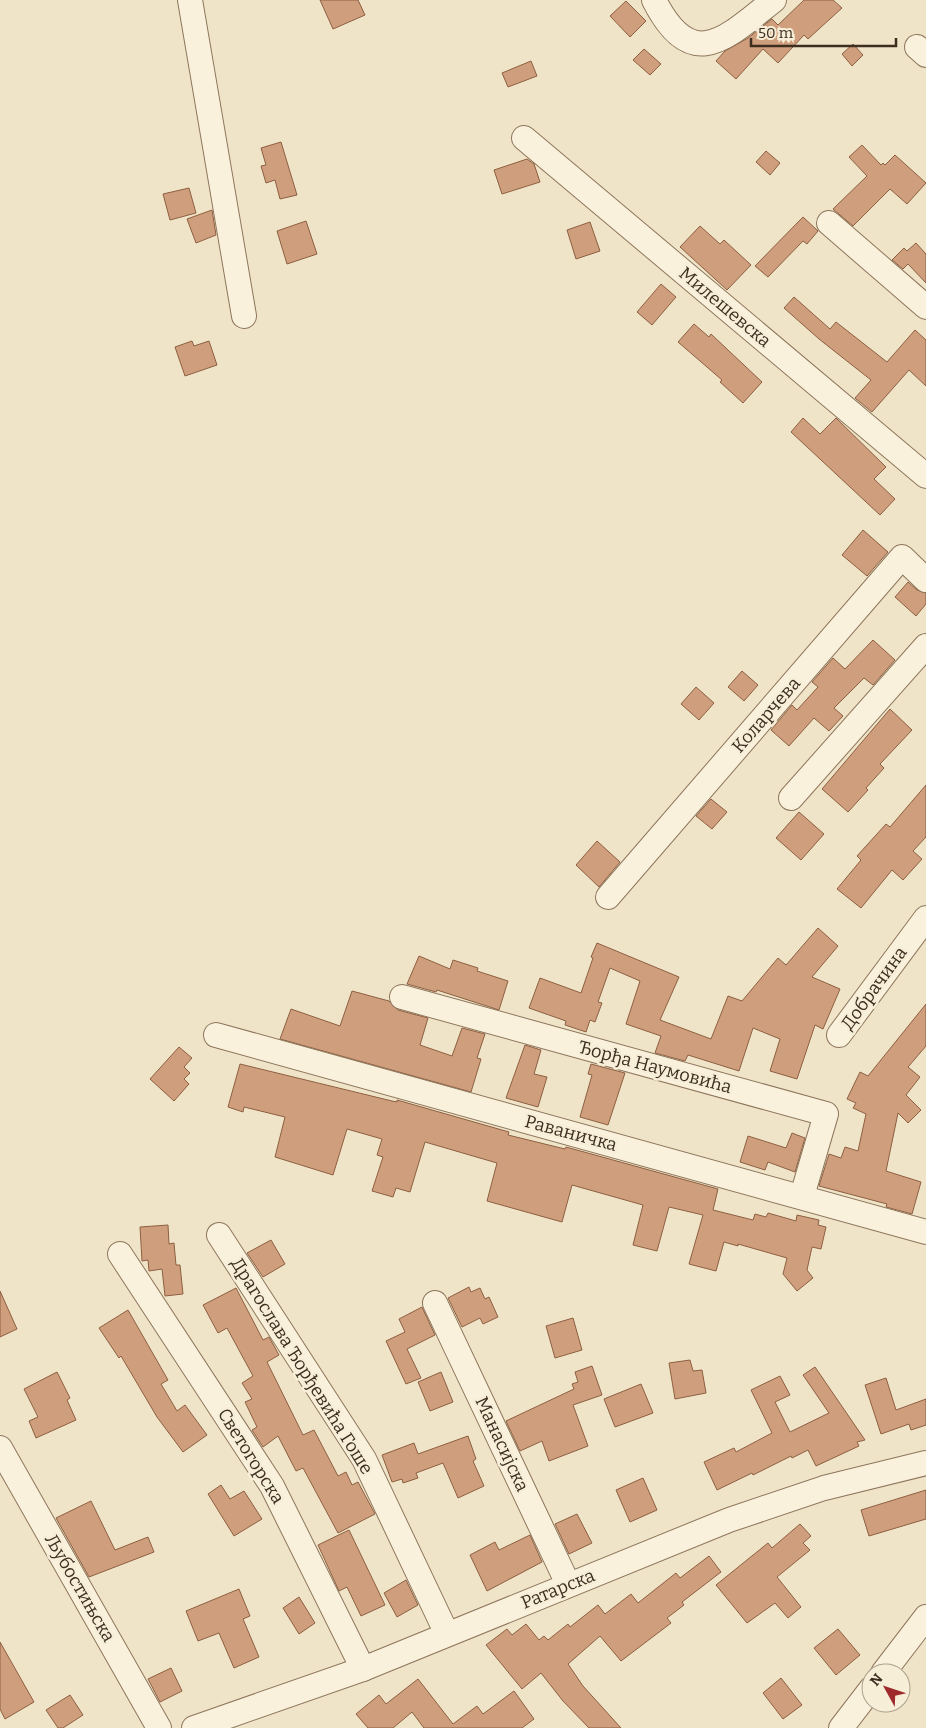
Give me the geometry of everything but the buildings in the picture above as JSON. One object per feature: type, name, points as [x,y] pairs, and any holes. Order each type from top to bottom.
[{"type":"street","points":[[190,0],[244,316]]},
{"type":"street","points":[[654,0],[667,24],[678,34],[690,42],[705,44],[728,37],[774,0]]},
{"type":"street","name":"Милешевска","points":[[524,138],[926,476]]},
{"type":"street","points":[[829,223],[926,307]]},
{"type":"street","name":"Коларчева","points":[[608,897],[902,557],[926,580]]},
{"type":"street","points":[[792,798],[926,646]]},
{"type":"street","name":"Добрачина","points":[[840,1035],[926,918]]},
{"type":"street","name":"Ђорђа Наумовића","points":[[402,997],[826,1114],[802,1196]]},
{"type":"street","name":"Раваничка","points":[[216,1035],[802,1196],[926,1232]]},
{"type":"street","name":"Драгослава Ђорђевића Гоше","points":[[219,1235],[364,1458],[447,1634]]},
{"type":"street","name":"Светогорска","points":[[120,1254],[272,1486],[363,1669]]},
{"type":"street","name":"Манасијска","points":[[436,1303],[568,1584]]},
{"type":"street","name":"Љубостињска","points":[[0,1448],[159,1728]]},
{"type":"street","name":"Ратарска","points":[[194,1728],[363,1669],[568,1584],[739,1517],[824,1488],[926,1462]]},
{"type":"street","points":[[891,1663],[926,1617]]},
{"type":"street","points":[[841,1728],[861,1702]]}]
